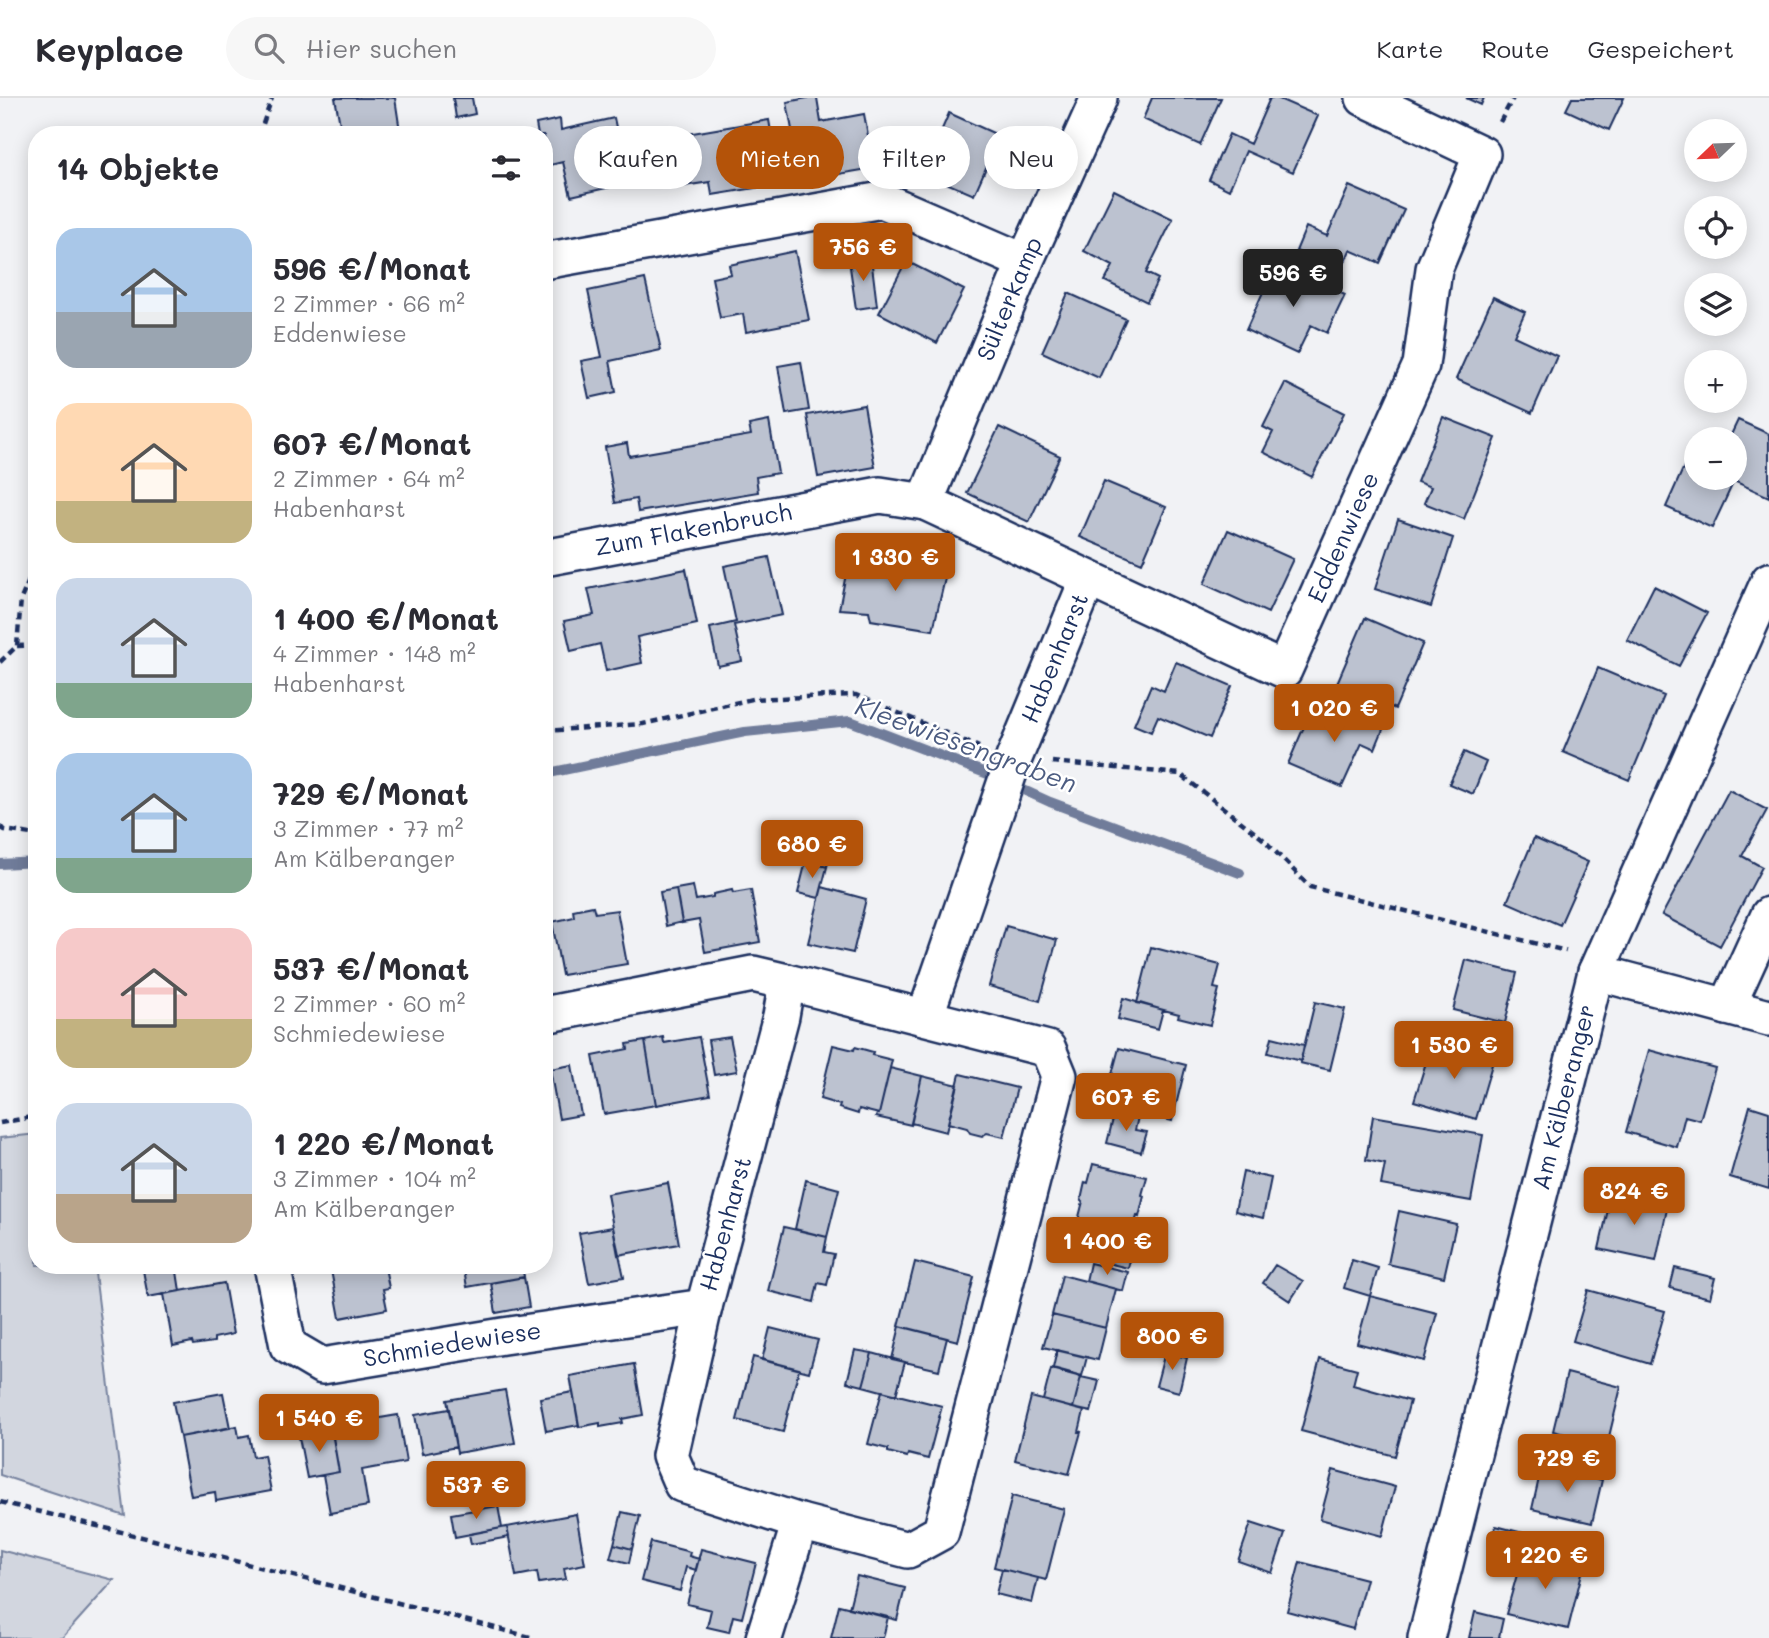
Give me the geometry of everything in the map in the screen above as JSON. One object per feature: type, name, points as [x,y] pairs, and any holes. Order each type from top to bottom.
[{"type":"street","name":"Sülterkamp","points":[[925,502],[1025,262],[1099,98]]},
{"type":"street","name":"Eddenwiese","points":[[925,502],[1284,670],[1420,365],[1434,269],[1482,153],[1364,98]]},
{"type":"street","points":[[553,259],[882,200],[1025,262]]},
{"type":"street","name":"Zum Flakenbruch","points":[[553,556],[880,495],[925,502]]},
{"type":"street","name":"Habenharst","points":[[925,1017],[1014,758],[1088,579]]},
{"type":"street","name":"Am Kälberanger","points":[[1426,1638],[1598,966],[1769,581]]},
{"type":"street","points":[[1727,1007],[1769,915]]},
{"type":"street","points":[[1598,966],[1769,1018]]},
{"type":"street","points":[[553,1013],[753,974],[787,982]]},
{"type":"street","name":"Habenharst","points":[[787,982],[925,1017],[1048,1049],[1059,1076],[941,1532],[908,1550],[800,1522],[682,1485],[670,1456],[704,1307],[781,1016],[787,982]]},
{"type":"street","name":"Schmiedewiese","points":[[274,1274],[288,1346],[321,1366],[704,1307]]},
{"type":"street","points":[[764,1638],[800,1522]]},
{"type":"path","points":[[262,126],[272,98]]},
{"type":"path","points":[[18,646],[21,599],[28,583]]},
{"type":"path","points":[[0,662],[18,646],[28,645]]},
{"type":"path","points":[[553,730],[643,724],[752,699],[856,695],[977,746],[1019,760],[1181,774],[1263,839],[1310,887],[1598,966]]},
{"type":"path","points":[[0,827],[28,834]]},
{"type":"path","points":[[0,1123],[28,1118]]},
{"type":"path","points":[[0,1502],[534,1638]]},
{"type":"shaded area","points":[[28,1135],[28,1274],[95,1274],[125,1516],[0,1475],[0,1138]]},
{"type":"shaded area","points":[[0,1550],[114,1580],[62,1638],[0,1638]]},
{"type":"building","points":[[335,98],[395,98],[399,126],[340,126]]},
{"type":"building","points":[[453,98],[472,98],[475,114],[456,118]]},
{"type":"building","points":[[817,98],[821,122],[864,114],[866,126],[858,126],[858,171],[844,173],[844,126],[791,126],[787,102]]},
{"type":"building","points":[[1152,98],[1221,98],[1200,145],[1143,119]]},
{"type":"building","points":[[1270,98],[1277,98],[1318,116],[1293,172],[1246,151],[1229,190],[1209,180],[1229,134],[1250,144]]},
{"type":"building","points":[[1466,98],[1484,98],[1481,105]]},
{"type":"building","points":[[1572,98],[1624,98],[1609,130],[1566,110]]},
{"type":"building","points":[[949,113],[984,129],[984,172],[974,195],[960,189],[970,189],[970,126],[943,126]]},
{"type":"building","points":[[614,118],[616,126],[579,126]]},
{"type":"building","points":[[560,119],[561,130],[574,127],[574,189],[602,189],[571,196],[563,162],[553,164],[553,126],[536,124]]},
{"type":"building","points":[[769,120],[770,126],[734,126]]},
{"type":"building","points":[[716,129],[716,189],[749,189],[712,195],[710,182],[702,183],[702,131]]},
{"type":"building","points":[[1349,186],[1404,210],[1380,263],[1350,250],[1341,271],[1296,251],[1306,227],[1327,236]]},
{"type":"building","points":[[1114,190],[1173,219],[1146,273],[1158,279],[1147,302],[1105,281],[1113,266],[1084,251]]},
{"type":"building","points":[[795,251],[809,320],[746,332],[743,314],[720,318],[712,278],[731,274],[729,265]]},
{"type":"building","points":[[871,257],[877,306],[856,309],[849,260]]},
{"type":"building","points":[[906,261],[964,290],[937,343],[879,313]]},
{"type":"building","points":[[1276,263],[1345,295],[1327,333],[1311,325],[1297,354],[1246,330]]},
{"type":"building","points":[[645,279],[661,350],[610,361],[616,392],[589,398],[581,361],[602,357],[588,291]]},
{"type":"building","points":[[1068,293],[1126,319],[1099,378],[1042,352]]},
{"type":"building","points":[[1493,297],[1525,312],[1514,336],[1557,356],[1532,413],[1456,379]]},
{"type":"building","points":[[801,362],[809,410],[786,414],[778,366]]},
{"type":"building","points":[[1285,383],[1344,413],[1312,477],[1263,452],[1273,432],[1263,427]]},
{"type":"building","points":[[864,405],[875,467],[818,477],[807,415]]},
{"type":"building","points":[[1443,417],[1496,438],[1464,519],[1424,503],[1431,487],[1417,482]]},
{"type":"building","points":[[1738,420],[1769,434],[1769,497],[1747,487],[1747,427],[1735,427]]},
{"type":"building","points":[[769,421],[778,473],[756,477],[758,492],[638,512],[636,499],[615,503],[605,447],[627,443],[629,456],[751,435],[749,425]]},
{"type":"building","points":[[999,427],[1060,456],[1029,522],[967,493]]},
{"type":"building","points":[[1684,466],[1684,490],[1730,490],[1712,528],[1666,507]]},
{"type":"building","points":[[1104,481],[1166,507],[1142,563],[1080,537]]},
{"type":"building","points":[[1398,519],[1453,538],[1431,607],[1375,589]]},
{"type":"building","points":[[1228,530],[1293,559],[1268,613],[1204,584]]},
{"type":"building","points":[[769,557],[782,615],[734,625],[742,661],[718,666],[710,628],[736,622],[724,566]]},
{"type":"building","points":[[886,557],[946,574],[933,630],[871,620],[869,611],[839,609],[848,564],[879,570]]},
{"type":"building","points":[[686,569],[697,624],[637,637],[642,663],[606,671],[600,644],[571,651],[564,621],[594,615],[588,589]]},
{"type":"building","points":[[1654,586],[1707,613],[1679,666],[1627,640]]},
{"type":"building","points":[[1365,618],[1423,643],[1395,709],[1337,683]]},
{"type":"building","points":[[1176,662],[1232,686],[1210,738],[1158,716],[1151,732],[1134,725],[1151,685],[1164,691]]},
{"type":"building","points":[[1598,668],[1664,696],[1629,780],[1563,752]]},
{"type":"building","points":[[1332,705],[1384,727],[1375,749],[1362,743],[1342,787],[1288,764],[1309,715],[1324,722]]},
{"type":"building","points":[[1464,752],[1486,762],[1473,794],[1449,784]]},
{"type":"building","points":[[1729,790],[1767,810],[1742,856],[1762,867],[1720,946],[1662,915]]},
{"type":"building","points":[[1534,838],[1588,862],[1560,925],[1507,902]]},
{"type":"building","points":[[811,845],[831,850],[827,867],[806,861]]},
{"type":"building","points":[[806,861],[827,867],[819,898],[798,893]]},
{"type":"building","points":[[693,886],[696,900],[732,890],[733,893],[751,890],[760,942],[705,952],[699,920],[682,923],[676,889]]},
{"type":"building","points":[[822,887],[866,899],[853,953],[808,943]]},
{"type":"building","points":[[676,889],[682,922],[666,926],[660,892]]},
{"type":"building","points":[[593,906],[595,913],[617,910],[627,964],[562,975],[553,922],[574,917],[573,910]]},
{"type":"building","points":[[1006,926],[1057,940],[1040,1001],[989,986]]},
{"type":"building","points":[[1151,947],[1220,965],[1214,988],[1219,989],[1210,1025],[1137,1003]]},
{"type":"building","points":[[1466,960],[1517,973],[1505,1023],[1453,1010]]},
{"type":"building","points":[[1123,998],[1163,1010],[1158,1029],[1118,1019]]},
{"type":"building","points":[[1315,1002],[1345,1009],[1330,1070],[1300,1063]]},
{"type":"building","points":[[663,1037],[664,1043],[699,1037],[710,1095],[656,1105],[645,1041]]},
{"type":"building","points":[[730,1037],[737,1071],[714,1075],[708,1040]]},
{"type":"building","points":[[1272,1037],[1304,1045],[1301,1061],[1268,1053]]},
{"type":"building","points":[[645,1041],[656,1105],[604,1114],[593,1056],[628,1049],[627,1044]]},
{"type":"building","points":[[1432,1043],[1493,1061],[1476,1119],[1414,1101]]},
{"type":"building","points":[[833,1045],[854,1050],[855,1047],[892,1060],[879,1114],[859,1109],[858,1114],[820,1099]]},
{"type":"building","points":[[1119,1048],[1186,1065],[1172,1121],[1138,1112],[1141,1101],[1107,1093]]},
{"type":"building","points":[[1649,1050],[1715,1068],[1700,1120],[1685,1116],[1677,1147],[1626,1132]]},
{"type":"building","points":[[572,1065],[581,1115],[559,1119],[553,1068]]},
{"type":"building","points":[[890,1068],[922,1076],[911,1125],[876,1117]]},
{"type":"building","points":[[960,1074],[1017,1088],[1004,1137],[970,1133],[967,1128],[948,1123]]},
{"type":"building","points":[[922,1076],[958,1085],[946,1132],[911,1123]]},
{"type":"building","points":[[1750,1106],[1769,1112],[1769,1189],[1730,1177]]},
{"type":"building","points":[[1115,1111],[1138,1117],[1135,1130],[1147,1132],[1141,1152],[1107,1143]]},
{"type":"building","points":[[1373,1116],[1483,1135],[1471,1201],[1381,1185],[1385,1164],[1366,1160]]},
{"type":"building","points":[[1093,1164],[1147,1177],[1139,1217],[1137,1216],[1132,1234],[1078,1221],[1085,1182],[1088,1183]]},
{"type":"building","points":[[1243,1172],[1271,1178],[1263,1218],[1235,1211]]},
{"type":"building","points":[[806,1180],[839,1189],[827,1237],[795,1229]]},
{"type":"building","points":[[668,1183],[679,1244],[618,1255],[607,1194]]},
{"type":"building","points":[[1612,1192],[1668,1204],[1656,1261],[1599,1249]]},
{"type":"building","points":[[1399,1211],[1456,1224],[1444,1277],[1388,1264]]},
{"type":"building","points":[[1087,1223],[1137,1234],[1128,1268],[1078,1256]]},
{"type":"building","points":[[613,1227],[624,1277],[589,1283],[579,1233]]},
{"type":"building","points":[[784,1227],[827,1237],[824,1252],[834,1254],[827,1285],[818,1283],[814,1302],[768,1291]]},
{"type":"building","points":[[1352,1260],[1378,1268],[1370,1296],[1344,1288]]},
{"type":"building","points":[[915,1262],[974,1277],[958,1341],[899,1326]]},
{"type":"building","points":[[1090,1263],[1128,1272],[1123,1291],[1086,1281]]},
{"type":"building","points":[[1275,1265],[1303,1281],[1290,1301],[1263,1283]]},
{"type":"building","points":[[1675,1268],[1715,1278],[1710,1298],[1670,1288]]},
{"type":"building","points":[[144,1274],[177,1274],[180,1291],[148,1297]]},
{"type":"building","points":[[332,1274],[386,1274],[389,1288],[383,1289],[387,1309],[340,1318]]},
{"type":"building","points":[[465,1274],[524,1274],[524,1277],[467,1287]]},
{"type":"building","points":[[1062,1275],[1116,1289],[1106,1328],[1052,1315]]},
{"type":"building","points":[[524,1277],[529,1307],[496,1313],[491,1283]]},
{"type":"building","points":[[224,1283],[233,1334],[214,1338],[214,1342],[193,1345],[192,1342],[173,1346],[164,1294]]},
{"type":"building","points":[[1588,1290],[1665,1311],[1650,1364],[1573,1341]]},
{"type":"building","points":[[1370,1296],[1437,1313],[1424,1361],[1357,1343]]},
{"type":"building","points":[[1052,1315],[1106,1328],[1098,1360],[1043,1347]]},
{"type":"building","points":[[900,1326],[947,1338],[939,1370],[892,1359]]},
{"type":"building","points":[[770,1328],[818,1340],[809,1372],[762,1360]]},
{"type":"building","points":[[855,1350],[872,1353],[863,1386],[847,1382]]},
{"type":"building","points":[[1057,1350],[1087,1357],[1082,1376],[1053,1368]]},
{"type":"building","points":[[1165,1352],[1187,1358],[1179,1392],[1156,1386]]},
{"type":"building","points":[[872,1353],[905,1362],[896,1395],[863,1386]]},
{"type":"building","points":[[753,1357],[799,1369],[783,1432],[737,1420]]},
{"type":"building","points":[[1320,1359],[1357,1369],[1353,1385],[1410,1401],[1395,1456],[1301,1431]]},
{"type":"building","points":[[634,1364],[643,1415],[622,1419],[623,1423],[579,1427],[570,1376]]},
{"type":"building","points":[[1051,1369],[1081,1377],[1073,1408],[1043,1400]]},
{"type":"building","points":[[1567,1373],[1621,1387],[1607,1445],[1553,1431]]},
{"type":"building","points":[[1081,1377],[1099,1381],[1091,1412],[1073,1408]]},
{"type":"building","points":[[505,1390],[515,1443],[457,1453],[447,1400]]},
{"type":"building","points":[[882,1391],[942,1406],[928,1459],[908,1454],[907,1457],[868,1444]]},
{"type":"building","points":[[573,1392],[579,1425],[546,1431],[540,1398]]},
{"type":"building","points":[[223,1393],[230,1428],[180,1437],[173,1402]]},
{"type":"building","points":[[1031,1397],[1084,1411],[1069,1474],[1015,1460]]},
{"type":"building","points":[[449,1409],[456,1447],[422,1454],[415,1415]]},
{"type":"building","points":[[398,1415],[406,1462],[362,1470],[368,1506],[330,1513],[323,1475],[339,1472],[331,1427],[355,1423],[354,1420]]},
{"type":"building","points":[[237,1426],[239,1437],[249,1435],[253,1457],[264,1455],[271,1491],[216,1501],[215,1492],[191,1496],[180,1437]]},
{"type":"building","points":[[332,1431],[339,1472],[307,1478],[299,1437]]},
{"type":"building","points":[[1542,1465],[1602,1480],[1592,1523],[1532,1509]]},
{"type":"building","points":[[1333,1470],[1395,1487],[1382,1536],[1320,1519]]},
{"type":"building","points":[[1012,1496],[1064,1509],[1046,1580],[994,1567]]},
{"type":"building","points":[[498,1506],[502,1528],[455,1537],[451,1514]]},
{"type":"building","points":[[622,1512],[640,1516],[632,1549],[614,1544]]},
{"type":"building","points":[[576,1514],[585,1564],[564,1568],[566,1579],[539,1583],[537,1572],[516,1576],[507,1527]]},
{"type":"building","points":[[1251,1523],[1285,1534],[1272,1573],[1238,1561]]},
{"type":"building","points":[[1496,1526],[1527,1534],[1523,1553],[1491,1545]]},
{"type":"building","points":[[507,1527],[509,1537],[471,1544],[469,1534]]},
{"type":"building","points":[[651,1542],[690,1552],[689,1556],[699,1559],[696,1570],[686,1567],[680,1591],[641,1581]]},
{"type":"building","points":[[614,1544],[632,1549],[629,1563],[610,1558]]},
{"type":"building","points":[[701,1549],[756,1563],[742,1618],[733,1616],[729,1632],[707,1627],[711,1610],[687,1604]]},
{"type":"building","points":[[1523,1553],[1583,1569],[1568,1629],[1506,1614]]},
{"type":"building","points":[[1300,1562],[1366,1579],[1353,1629],[1287,1611]]},
{"type":"building","points":[[1002,1569],[1038,1578],[1032,1603],[996,1594]]},
{"type":"building","points":[[857,1576],[905,1588],[897,1620],[849,1608]]},
{"type":"building","points":[[839,1605],[888,1617],[883,1638],[831,1638]]},
{"type":"building","points":[[1475,1612],[1503,1619],[1501,1638],[1469,1638]]},
{"type":"waterway","name":"Kleewiesengraben","points":[[553,772],[745,732],[850,721],[988,774],[1050,802],[1240,873]]},
{"type":"waterway","name":"Kleewiesengraben","points":[[0,864],[28,862]]}]
